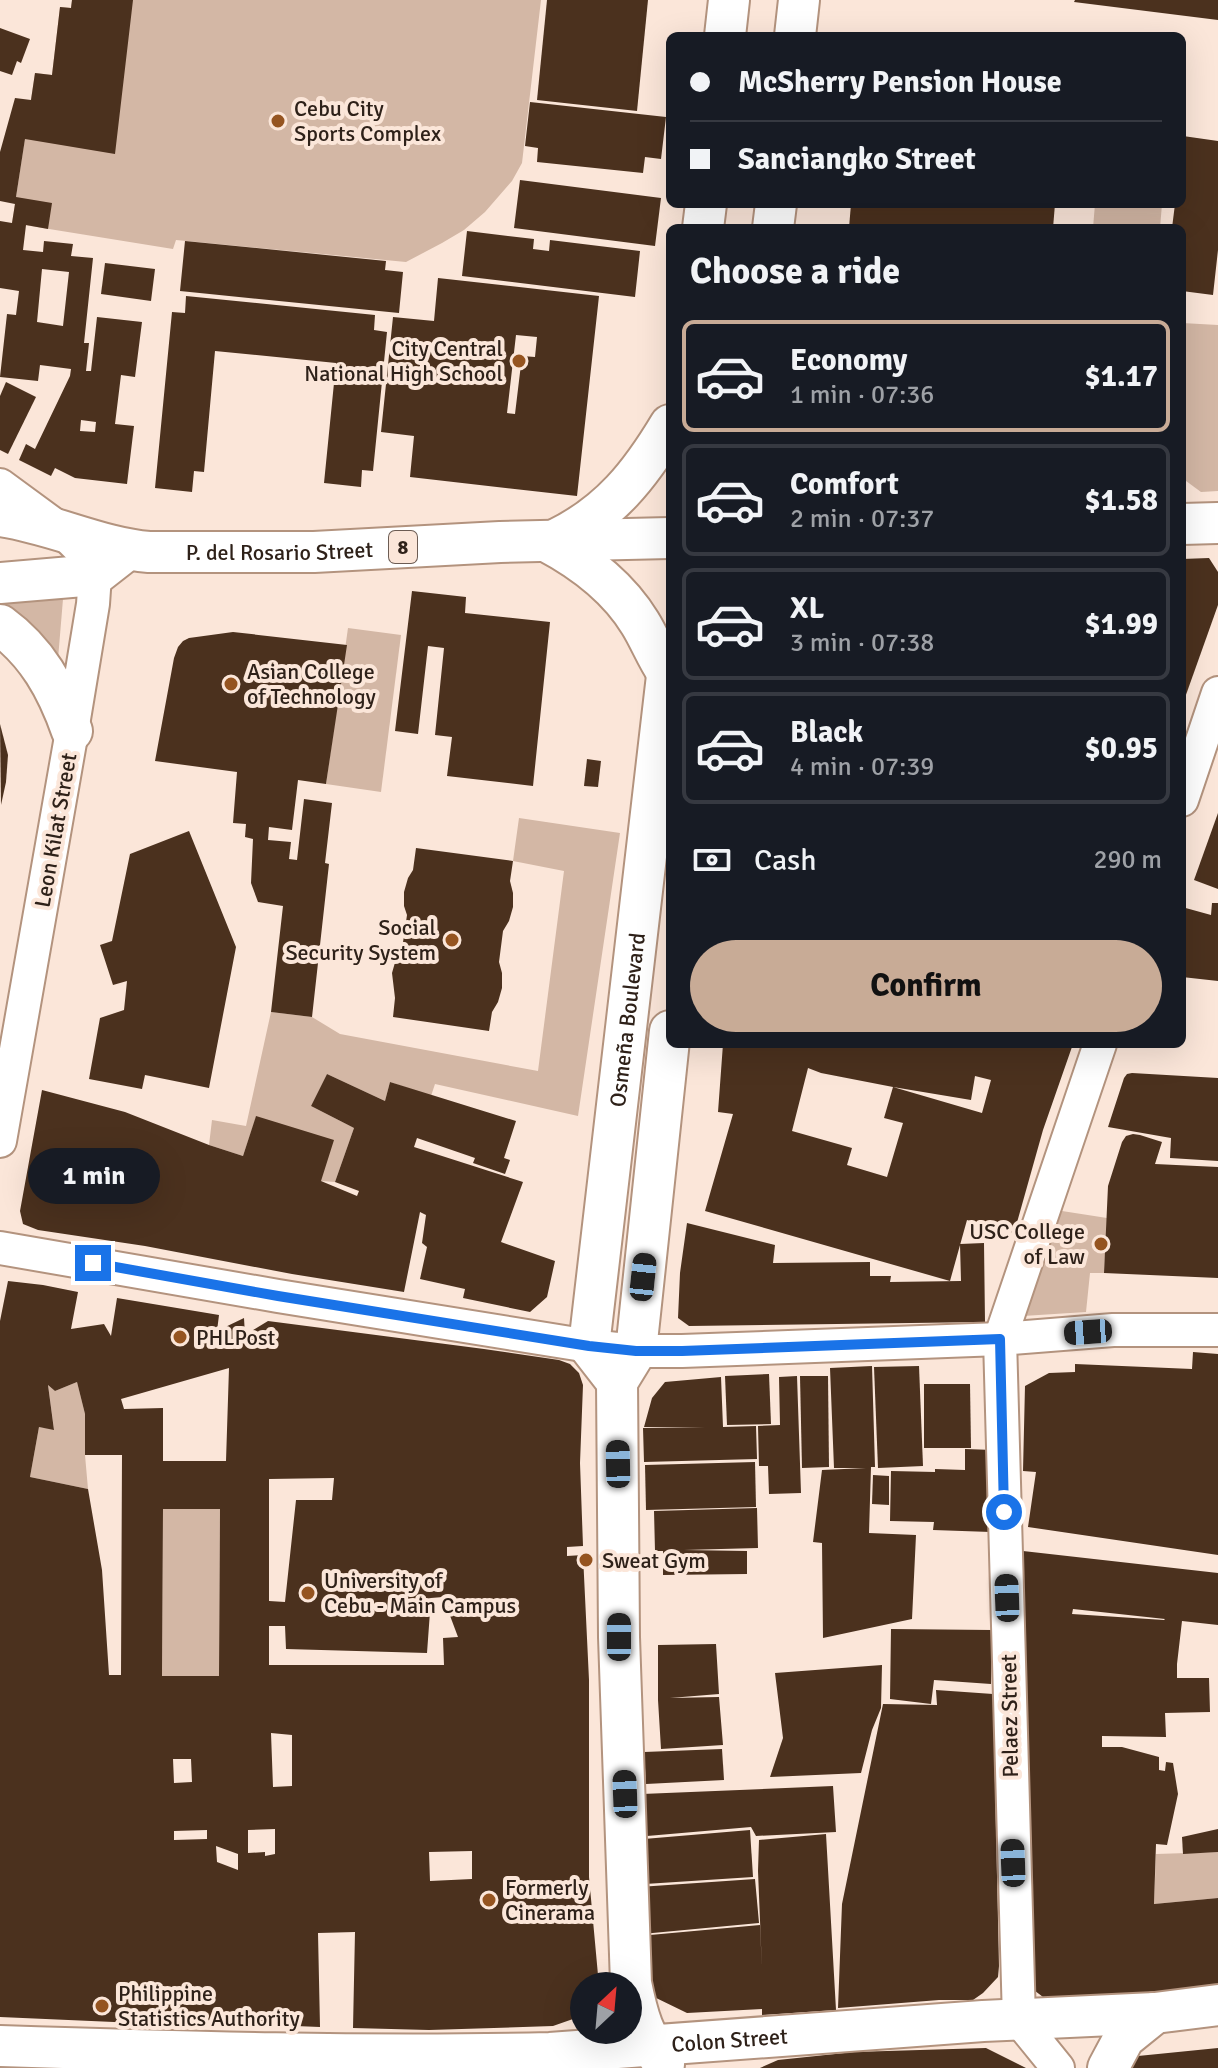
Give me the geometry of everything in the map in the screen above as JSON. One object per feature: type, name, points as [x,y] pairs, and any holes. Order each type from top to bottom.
[{"type":"main road","points":[[725,32],[729,0]]},
{"type":"main road","points":[[795,32],[799,0]]},
{"type":"main road","points":[[550,541],[578,529],[608,506],[642,468],[666,431]]},
{"type":"main road","name":"8","points":[[0,516],[60,529],[127,550]]},
{"type":"main road","name":"P. del Rosario Street","points":[[127,550],[314,552],[666,538]]},
{"type":"main road","points":[[550,541],[620,596],[639,621],[655,655],[666,660]]},
{"type":"main road","points":[[0,583],[95,575],[127,550]]},
{"type":"main road","points":[[0,625],[41,666],[55,689],[72,731]]},
{"type":"main road","name":"Osmeña Boulevard","points":[[589,1346],[666,687]]},
{"type":"main road","name":"Osmeña Boulevard","points":[[629,1972],[619,1637],[626,1366],[668,1048]]},
{"type":"main road","points":[[589,1346],[626,1366]]},
{"type":"main road","name":"Colon Street","points":[[0,2046],[493,2061],[606,2049],[659,2057],[774,2035],[1155,2013],[1218,2005]]},
{"type":"main road","points":[[1108,2068],[1124,2038],[1155,2013]]},
{"type":"main road","name":"Osmeña Boulevard","points":[[642,2027],[659,2057]]},
{"type":"main road","points":[[738,2068],[774,2035]]},
{"type":"street","points":[[0,485],[60,529],[85,554],[95,575]]},
{"type":"street","name":"Leon Kilat Street","points":[[0,1141],[72,731],[95,575]]},
{"type":"street","points":[[1186,788],[1218,693]]},
{"type":"street","name":"Pelaez Street","points":[[1019,2020],[1000,1339],[1099,1048]]},
{"type":"street","points":[[0,1248],[589,1346]]},
{"type":"street","points":[[626,1366],[682,1351],[1000,1339],[1113,1330],[1218,1330]]},
{"type":"street","points":[[1019,2020],[1058,2068]]},
{"type":"shaded area","name":"Cebu City Sports Complex","points":[[72,0],[541,0],[522,163],[512,181],[485,212],[464,230],[406,262],[176,240],[173,249],[12,223],[35,73],[52,75],[60,7],[71,8]]},
{"type":"shaded area","points":[[1095,208],[1162,208],[1160,224],[1093,224]]},
{"type":"shaded area","points":[[1186,323],[1218,325],[1218,491],[1201,492],[1186,481]]},
{"type":"shaded area","points":[[0,597],[63,599],[58,659],[0,607]]},
{"type":"shaded area","points":[[348,628],[401,635],[381,792],[326,784]]},
{"type":"shaded area","points":[[519,818],[620,833],[578,1116],[435,1084],[431,1096],[390,1082],[385,1101],[327,1074],[311,1106],[354,1128],[335,1182],[321,1181],[256,1117],[243,1156],[209,1145],[212,1120],[246,1126],[271,1012],[312,1017],[340,1034],[538,1071],[564,871],[513,861]]},
{"type":"shaded area","points":[[1062,1211],[1107,1218],[1104,1273],[1090,1273],[1086,1312],[1023,1316]]},
{"type":"shaded area","points":[[77,1382],[85,1414],[88,1489],[30,1477],[39,1427],[54,1429],[48,1385],[55,1391]]},
{"type":"shaded area","points":[[163,1509],[220,1509],[219,1676],[162,1676]]},
{"type":"shaded area","points":[[1218,1852],[1218,1898],[1154,1904],[1156,1854]]},
{"type":"building","points":[[72,0],[133,0],[115,154],[25,139],[16,197],[52,203],[48,229],[26,225],[23,250],[43,252],[44,241],[73,244],[71,256],[93,258],[84,343],[89,343],[86,371],[91,371],[97,317],[142,322],[135,377],[121,375],[115,424],[134,426],[127,484],[75,478],[55,468],[51,476],[19,460],[26,444],[35,449],[71,369],[40,365],[38,381],[0,377],[7,314],[16,315],[19,291],[0,288],[0,221],[12,223],[15,204],[0,201],[0,152],[15,98],[31,100],[35,73],[52,75],[60,7],[71,8]],"holes":[[[42,269],[69,272],[63,326],[37,322]],[[81,420],[96,422],[95,432],[80,431]]]},
{"type":"building","points":[[547,0],[648,0],[637,111],[537,100]]},
{"type":"building","points":[[1218,0],[1218,20],[1074,2]]},
{"type":"building","points":[[0,28],[30,39],[21,63],[17,61],[12,75],[0,71]]},
{"type":"building","points":[[530,102],[666,117],[661,159],[645,157],[643,173],[537,162],[538,148],[525,146]]},
{"type":"building","points":[[1186,136],[1218,141],[1218,250],[1213,295],[1186,292],[1186,224],[1172,224],[1174,208],[1186,208]]},
{"type":"building","points":[[520,180],[661,198],[655,246],[514,228]]},
{"type":"building","points":[[851,208],[1055,208],[1053,224],[849,224]]},
{"type":"building","points":[[467,231],[534,239],[533,249],[549,251],[550,240],[640,251],[635,297],[462,276]]},
{"type":"building","points":[[185,241],[386,261],[385,270],[403,272],[399,313],[180,291]]},
{"type":"building","points":[[105,263],[155,269],[151,301],[101,294]]},
{"type":"building","points":[[438,278],[599,296],[577,496],[410,477],[414,436],[381,432],[393,317],[434,321]],"holes":[[[516,335],[537,337],[535,357],[522,356],[515,414],[507,413]]]},
{"type":"building","points":[[186,296],[375,315],[374,330],[387,332],[373,471],[362,470],[361,487],[324,483],[336,363],[215,351],[204,472],[194,471],[192,492],[155,488],[172,312],[185,313]]},
{"type":"building","points":[[6,382],[36,397],[8,454],[0,450],[0,396]]},
{"type":"building","points":[[1209,558],[1218,572],[1218,605],[1186,695],[1186,559]]},
{"type":"building","points":[[412,591],[466,597],[465,613],[550,622],[533,786],[447,776],[452,737],[435,735],[444,648],[428,646],[418,734],[395,731]]},
{"type":"building","name":"Asian College of Technology","points":[[233,632],[347,645],[326,784],[298,780],[292,830],[269,827],[268,840],[291,842],[289,859],[297,860],[304,799],[332,803],[325,863],[329,864],[312,1017],[271,1012],[283,906],[258,902],[251,883],[253,839],[245,837],[246,824],[233,823],[237,772],[155,761],[178,647],[189,638]]},
{"type":"building","points":[[0,724],[8,755],[1,805]]},
{"type":"building","points":[[587,759],[601,761],[598,787],[584,786]]},
{"type":"building","points":[[1218,813],[1218,889],[1194,880]]},
{"type":"building","points":[[189,831],[236,947],[209,1088],[145,1075],[142,1089],[89,1079],[100,1018],[124,1010],[127,981],[113,985],[100,945],[112,941],[130,854]]},
{"type":"building","name":"Social Security System","points":[[416,848],[513,861],[510,881],[513,907],[503,931],[499,962],[502,988],[492,1012],[489,1031],[393,1017],[395,998],[392,973],[402,949],[407,915],[404,892],[413,870]]},
{"type":"building","points":[[1212,903],[1218,903],[1218,981],[1186,977],[1186,908],[1211,915]]},
{"type":"building","points":[[723,1048],[1072,1048],[1043,1130],[1014,1233],[967,1220],[950,1281],[705,1211],[733,1114],[718,1112]],"holes":[[[808,1068],[893,1087],[884,1118],[903,1123],[887,1177],[847,1165],[852,1148],[792,1131]],[[975,1076],[991,1080],[982,1113],[893,1087],[971,1100]]]},
{"type":"building","points":[[1132,1073],[1218,1078],[1218,1161],[1170,1158],[1171,1138],[1108,1127],[1124,1078]]},
{"type":"building","points":[[327,1074],[385,1101],[390,1082],[516,1121],[504,1158],[510,1160],[505,1174],[473,1163],[475,1158],[417,1138],[414,1147],[523,1182],[501,1242],[555,1261],[547,1297],[530,1312],[463,1298],[465,1289],[420,1279],[427,1247],[422,1243],[426,1215],[420,1212],[404,1292],[38,1230],[23,1224],[20,1211],[42,1090],[125,1112],[243,1156],[256,1116],[334,1140],[321,1181],[357,1196],[359,1191],[335,1182],[354,1128],[311,1106]]},
{"type":"building","points":[[1133,1134],[1162,1142],[1155,1164],[1218,1167],[1218,1278],[1104,1273],[1108,1186],[1122,1142],[1126,1136]]},
{"type":"building","points":[[687,1223],[775,1245],[773,1263],[870,1262],[870,1276],[891,1276],[890,1282],[961,1281],[960,1244],[984,1243],[985,1322],[689,1326],[678,1318]]},
{"type":"building","points":[[8,1281],[78,1292],[71,1329],[104,1324],[111,1336],[117,1298],[219,1315],[217,1331],[244,1318],[245,1335],[268,1321],[484,1349],[570,1364],[579,1373],[583,1385],[580,1463],[583,1546],[567,1547],[567,1556],[583,1555],[589,1680],[589,1877],[598,1972],[570,1972],[570,2020],[553,2026],[429,2030],[353,2028],[355,1932],[318,1933],[320,2027],[205,2026],[0,2017],[0,1321]],"holes":[[[229,1368],[226,1461],[163,1461],[163,1408],[124,1409],[121,1399]],[[77,1382],[85,1414],[85,1455],[122,1455],[121,1675],[109,1675],[102,1570],[88,1489],[30,1477],[39,1427],[54,1430],[48,1385],[55,1391]],[[334,1478],[332,1500],[296,1500],[285,1602],[269,1601],[269,1479]],[[163,1509],[220,1509],[219,1676],[162,1676]],[[443,1597],[458,1637],[443,1638],[444,1665],[269,1665],[269,1626],[285,1626],[286,1649],[427,1653],[431,1598]],[[271,1733],[292,1735],[292,1786],[273,1787]],[[173,1759],[191,1759],[192,1782],[174,1783]],[[275,1829],[275,1854],[248,1853],[248,1830]],[[207,1830],[207,1839],[174,1840],[174,1831]],[[216,1846],[238,1854],[238,1870],[217,1862]],[[472,1851],[472,1879],[430,1881],[429,1852]]]},
{"type":"building","points":[[1193,1352],[1218,1354],[1218,1555],[1028,1527],[1036,1472],[1023,1471],[1025,1386],[1049,1373],[1075,1372],[1075,1364],[1192,1369]]},
{"type":"building","points":[[872,1366],[875,1467],[871,1467],[869,1533],[916,1535],[912,1619],[823,1638],[822,1543],[813,1542],[822,1470],[866,1468],[834,1468],[830,1368]]},
{"type":"building","points":[[919,1366],[923,1466],[878,1468],[874,1367]]},
{"type":"building","points":[[769,1374],[771,1424],[727,1425],[725,1376]]},
{"type":"building","points":[[797,1376],[801,1493],[769,1494],[768,1466],[759,1466],[758,1426],[780,1425],[779,1377]]},
{"type":"building","points":[[800,1376],[828,1376],[829,1467],[802,1468]]},
{"type":"building","points":[[721,1377],[723,1427],[756,1426],[757,1459],[644,1462],[643,1428],[705,1427],[644,1427],[652,1398],[665,1382]]},
{"type":"building","points":[[924,1384],[970,1384],[971,1448],[924,1448]]},
{"type":"building","points":[[965,1449],[993,1450],[991,1532],[933,1530],[934,1522],[890,1521],[891,1471],[965,1470]]},
{"type":"building","points":[[755,1462],[756,1507],[646,1510],[645,1465]]},
{"type":"building","points":[[873,1475],[889,1476],[889,1505],[872,1504]]},
{"type":"building","points":[[757,1508],[758,1548],[684,1550],[747,1551],[747,1574],[663,1575],[663,1551],[655,1551],[654,1511]]},
{"type":"building","points":[[1023,1551],[1218,1573],[1218,1625],[1182,1621],[1177,1664],[1177,1678],[1209,1678],[1210,1712],[1165,1713],[1166,1737],[1102,1736],[1102,1747],[1122,1747],[1159,1757],[1159,1770],[1165,1771],[1166,1762],[1173,1763],[1178,1794],[1167,1845],[1156,1844],[1154,1904],[1218,1898],[1218,1986],[1129,1995],[1043,1997],[1026,1984],[1017,1602]],"holes":[[[1073,1609],[1164,1620],[1072,1614]]]},
{"type":"building","points":[[891,1629],[992,1630],[991,1684],[934,1680],[931,1704],[890,1699]]},
{"type":"building","points":[[716,1644],[719,1694],[670,1698],[719,1697],[723,1745],[661,1749],[658,1645]]},
{"type":"building","points":[[882,1665],[881,1708],[861,1773],[770,1777],[783,1738],[775,1673]]},
{"type":"building","points":[[936,1690],[993,1694],[998,1977],[973,2000],[838,2008],[842,1904],[883,1704],[937,1705]]},
{"type":"building","points":[[722,1749],[724,1780],[646,1784],[644,1752]]},
{"type":"building","points":[[833,1786],[836,1832],[756,1836],[751,1827],[647,1836],[642,1794]]},
{"type":"building","points":[[1218,1829],[1218,1852],[1183,1854],[1182,1837]]},
{"type":"building","points":[[750,1830],[753,1877],[645,1884],[644,1839]]},
{"type":"building","points":[[826,1834],[836,2010],[762,2015],[762,2009],[687,2013],[650,1995],[650,1935],[760,1925],[762,1970],[759,1840]]},
{"type":"building","points":[[755,1879],[759,1923],[642,1934],[639,1887]]},
{"type":"building","points":[[986,2048],[1026,2068],[760,2068],[778,2060],[854,2052]]},
{"type":"building","points":[[1218,2048],[1218,2068],[1122,2068],[1138,2056]]},
{"type":"place","name":"Cebu City Sports Complex","points":[[278,121]]},
{"type":"place","name":"City Central National High School","points":[[519,361]]},
{"type":"place","name":"Asian College of Technology","points":[[231,684]]},
{"type":"place","name":"Social Security System","points":[[452,940]]},
{"type":"place","name":"USC College of Law","points":[[1101,1244]]},
{"type":"place","name":"PHLPost","points":[[180,1337]]},
{"type":"place","name":"Sweat Gym","points":[[586,1560]]},
{"type":"place","name":"University of Cebu - Main Campus","points":[[308,1593]]},
{"type":"place","name":"Formerly Cinerama","points":[[489,1900]]},
{"type":"place","name":"Philippine Statistics Authority","points":[[102,2006]]},
{"type":"route","points":[[93,1263],[309,1301],[636,1351],[1000,1339],[1004,1512]]}]
